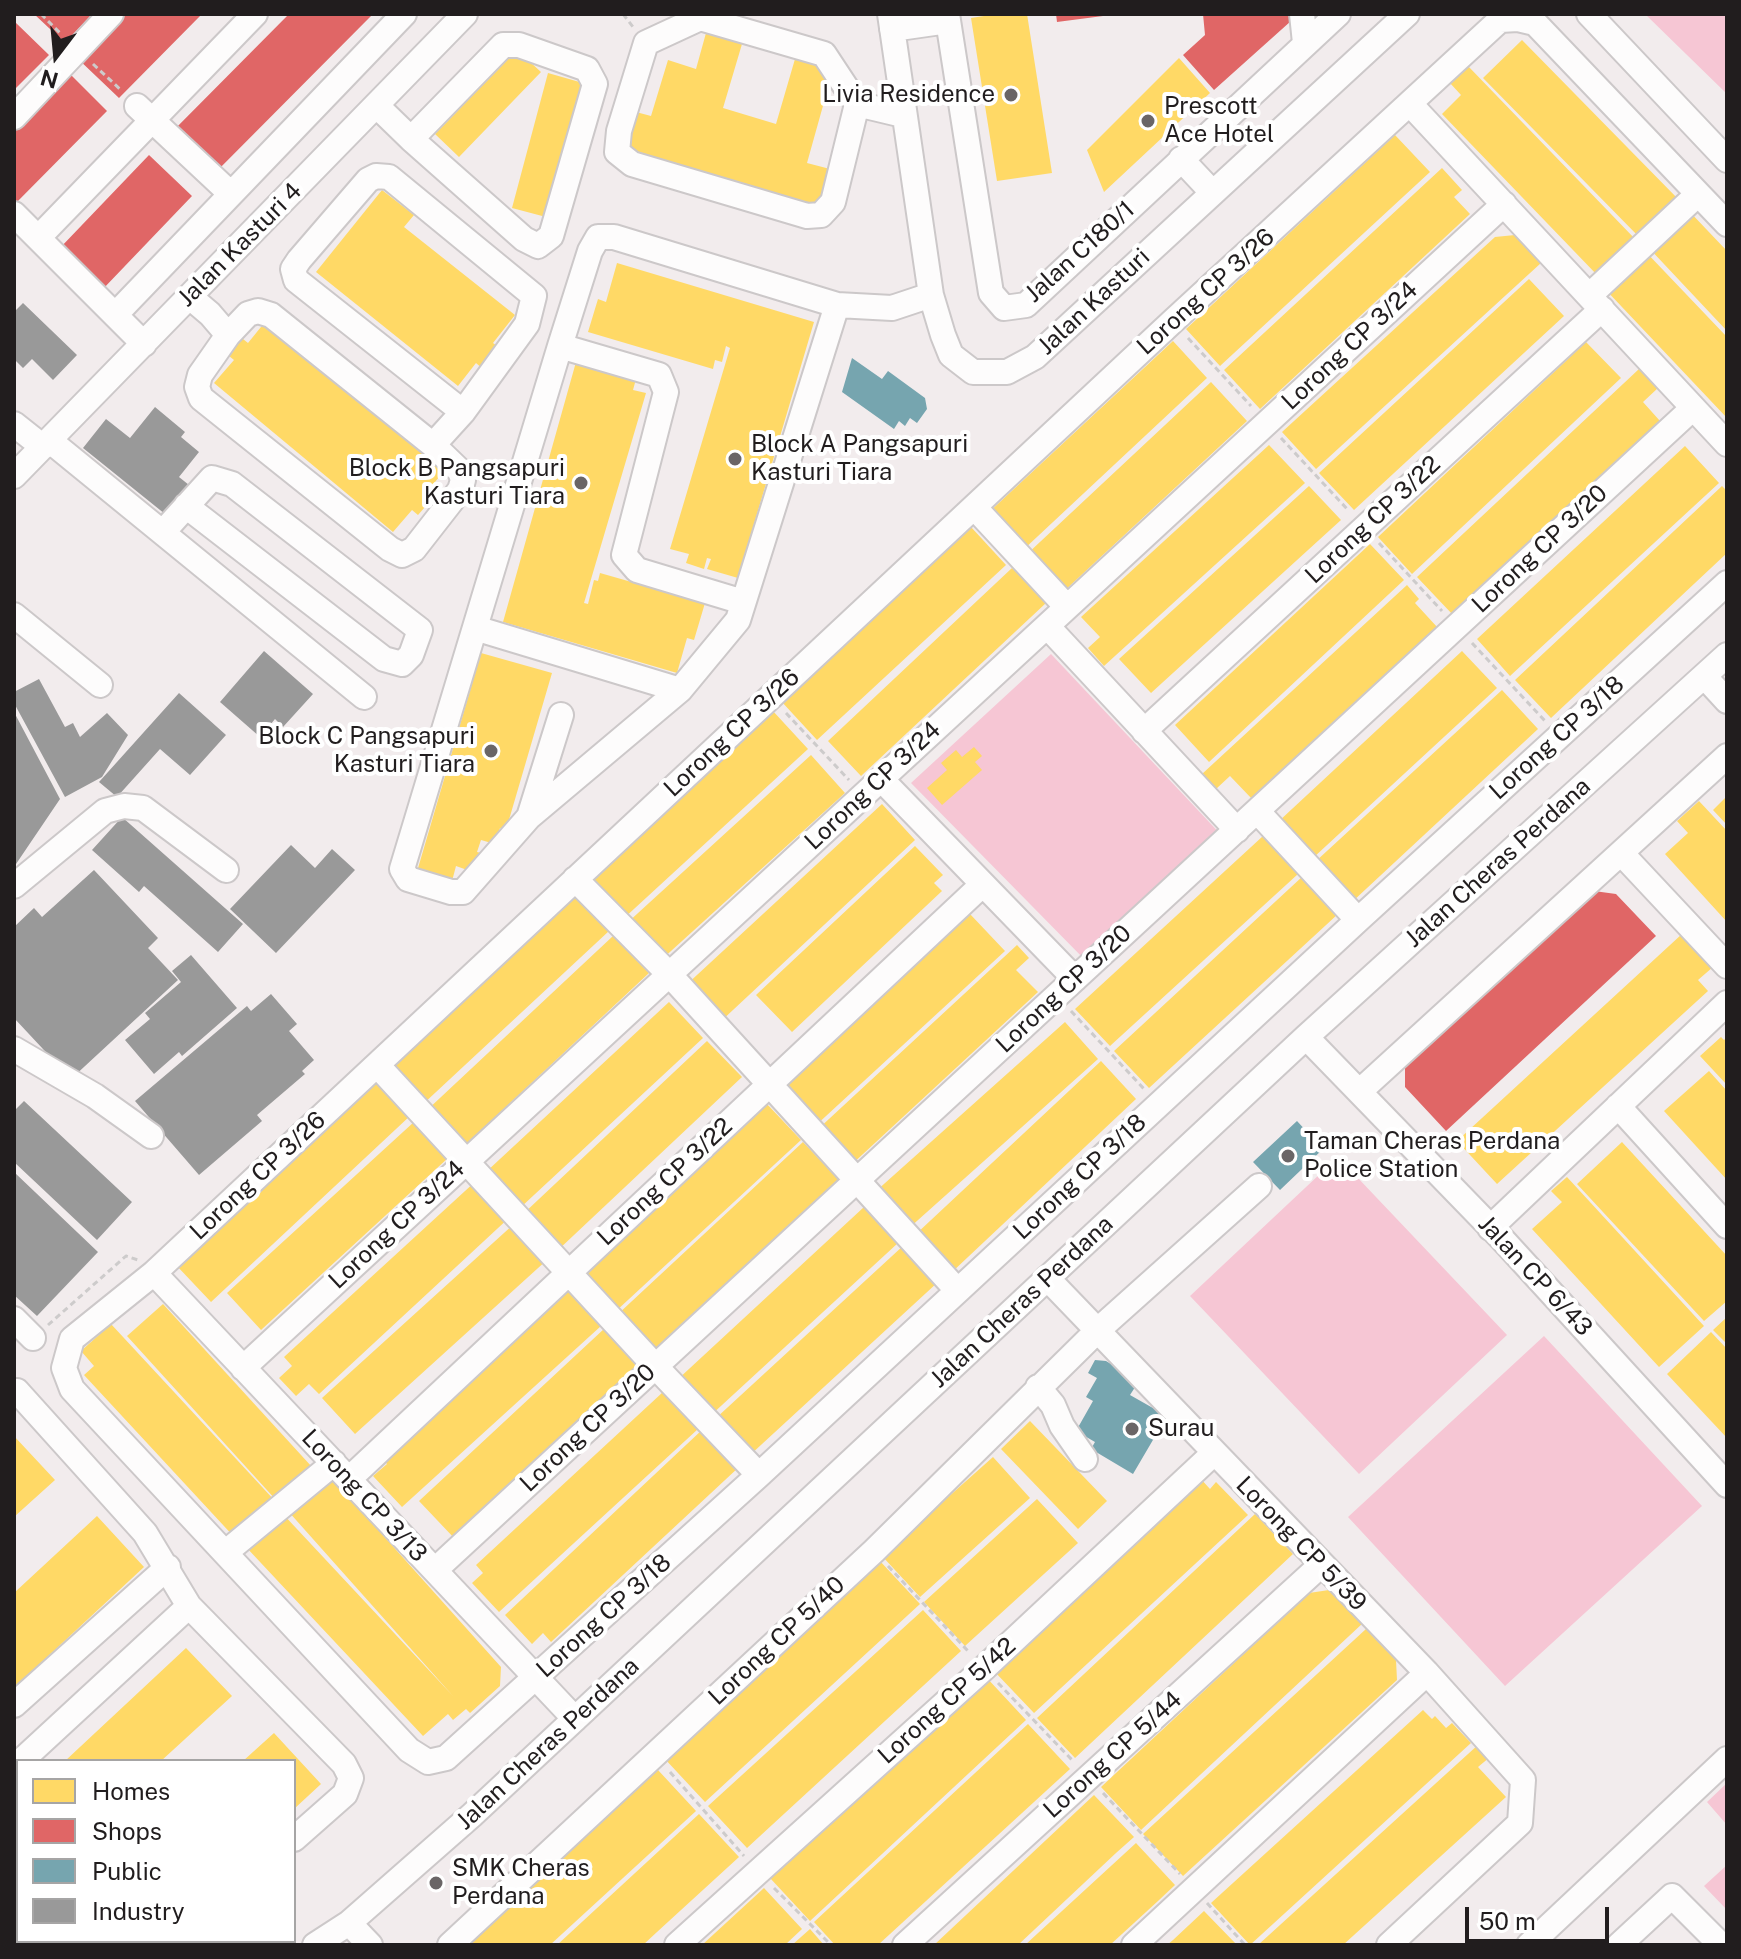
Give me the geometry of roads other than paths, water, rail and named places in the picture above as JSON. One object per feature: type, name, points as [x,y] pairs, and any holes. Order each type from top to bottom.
[{"type":"street","points":[[14,117],[111,14]]},
{"type":"street","points":[[38,238],[145,113],[255,14]]},
{"type":"street","points":[[115,315],[404,14]]},
{"type":"street","name":"Jalan Kasturi 4","points":[[14,476],[465,14]]},
{"type":"street","points":[[1302,14],[1305,43]]},
{"type":"street","name":"Jalan C180/1","points":[[947,18],[991,293],[1004,308],[1026,305],[1338,14]]},
{"type":"street","name":"Jalan Kasturi","points":[[891,22],[931,295],[951,355],[973,372],[1007,372],[1035,357],[1407,14]]},
{"type":"street","points":[[1589,14],[1727,160]]},
{"type":"street","points":[[857,104],[833,202],[821,215],[807,216],[632,164],[617,152],[619,131],[646,43],[700,18],[824,54],[857,104],[903,115]]},
{"type":"street","points":[[891,22],[947,18]]},
{"type":"street","name":"Lorong CP 3/26","points":[[226,1552],[72,1389],[64,1368],[72,1339],[154,1273],[1500,20],[1518,19],[1535,23],[1698,194]]},
{"type":"street","points":[[377,106],[411,139],[524,239],[538,246],[551,236],[595,84],[587,69],[519,45],[503,45],[411,139]]},
{"type":"street","points":[[1411,105],[1727,444]]},
{"type":"street","points":[[145,113],[231,194]]},
{"type":"street","points":[[1181,159],[1212,192]]},
{"type":"street","points":[[433,445],[463,412],[527,324],[534,296],[389,177],[376,176],[368,180],[299,260],[293,269],[296,280],[463,412]]},
{"type":"street","points":[[1698,194],[1727,224]]},
{"type":"street","name":"Lorong CP 3/22","points":[[1144,731],[1596,303],[1698,194]]},
{"type":"street","name":"Lorong CP 3/24","points":[[243,1368],[1504,204]]},
{"type":"street","points":[[14,214],[144,344]]},
{"type":"street","points":[[837,305],[738,620],[680,690],[529,817],[463,892],[451,892],[408,879],[402,869],[560,346],[590,251],[598,237],[614,237],[837,305],[892,308],[931,295]]},
{"type":"street","points":[[190,297],[228,335]]},
{"type":"street","points":[[258,311],[271,315],[433,445],[460,471],[463,480],[460,490],[414,549],[402,555],[390,549],[201,398],[197,387],[200,375],[228,335],[248,314],[258,311]]},
{"type":"street","points":[[560,346],[659,375],[666,392],[624,555],[637,570],[743,602]]},
{"type":"street","name":"Lorong CP 3/20","points":[[435,1570],[1693,408]]},
{"type":"street","points":[[14,424],[46,443],[163,532],[364,697]]},
{"type":"street","points":[[163,532],[186,506],[212,478],[232,484],[420,630],[411,655],[402,664],[384,659],[186,506]]},
{"type":"street","points":[[974,507],[1067,607]]},
{"type":"street","name":"Lorong CP 3/18","points":[[226,1552],[409,1750],[428,1762],[446,1758],[759,1475],[1727,583]]},
{"type":"street","points":[[14,615],[100,685]]},
{"type":"street","points":[[1047,626],[1237,830]]},
{"type":"street","points":[[475,628],[680,690]]},
{"type":"street","name":"Jalan Cheras Perdana","points":[[315,1945],[349,1923],[472,1815],[1306,1037],[1727,655]]},
{"type":"street","points":[[1704,676],[1727,701]]},
{"type":"street","points":[[529,817],[561,715]]},
{"type":"street","points":[[1360,1091],[1727,756]]},
{"type":"street","points":[[872,787],[982,885],[1066,987]]},
{"type":"street","points":[[14,886],[105,811],[124,806],[143,808],[226,870]]},
{"type":"street","points":[[1257,811],[1358,920]]},
{"type":"street","points":[[1622,854],[1727,966]]},
{"type":"street","points":[[575,879],[669,974],[957,1290]]},
{"type":"street","name":"Lorong CP 3/22","points":[[226,1552],[341,1471],[569,1272],[982,885]]},
{"type":"street","points":[[1490,1228],[1727,1003]]},
{"type":"street","name":"Jalan CP 6/43","points":[[1306,1037],[1490,1228],[1727,1485]]},
{"type":"street","points":[[14,1049],[95,1096],[151,1136]]},
{"type":"street","points":[[377,1065],[759,1475]]},
{"type":"street","points":[[1618,1106],[1727,1226]]},
{"type":"street","name":"Lorong CP 5/40","points":[[450,1945],[874,1551],[1098,1330],[1259,1186]]},
{"type":"street","name":"Lorong CP 3/13","points":[[154,1273],[575,1719]]},
{"type":"street","name":"Lorong CP 5/39","points":[[1047,1278],[1427,1673],[1523,1780],[1520,1823],[1389,1945]]},
{"type":"street","points":[[14,1319],[33,1338]]},
{"type":"street","points":[[1038,1387],[1053,1405],[1062,1426],[1085,1459]]},
{"type":"street","points":[[14,1391],[145,1533],[189,1606],[344,1764],[351,1778],[345,1794],[296,1837]]},
{"type":"street","name":"Lorong CP 5/42","points":[[677,1945],[984,1668],[1214,1453]]},
{"type":"street","name":"Lorong CP 5/44","points":[[905,1945],[1321,1565]]},
{"type":"street","points":[[14,1705],[168,1567]]},
{"type":"street","points":[[23,1759],[189,1606]]},
{"type":"street","points":[[1134,1945],[1427,1673]]},
{"type":"street","points":[[1529,1945],[1725,1765]]},
{"type":"street","points":[[1619,1945],[1672,1896],[1721,1945]]},
{"type":"street","points":[[349,1923],[370,1945]]},
{"type":"place","name":"Livia Residence","points":[[1011,95]]},
{"type":"place","name":"Prescott Ace Hotel","points":[[1148,121]]},
{"type":"place","name":"Block A Pangsapuri Kasturi Tiara","points":[[735,459]]},
{"type":"place","name":"Block B Pangsapuri Kasturi Tiara","points":[[581,483]]},
{"type":"place","name":"Block C Pangsapuri Kasturi Tiara","points":[[491,751]]},
{"type":"place","name":"Taman Cheras Perdana Police Station","points":[[1288,1156]]},
{"type":"place","name":"Surau","points":[[1132,1429]]},
{"type":"place","name":"SMK Cheras Perdana","points":[[436,1883]]}]
